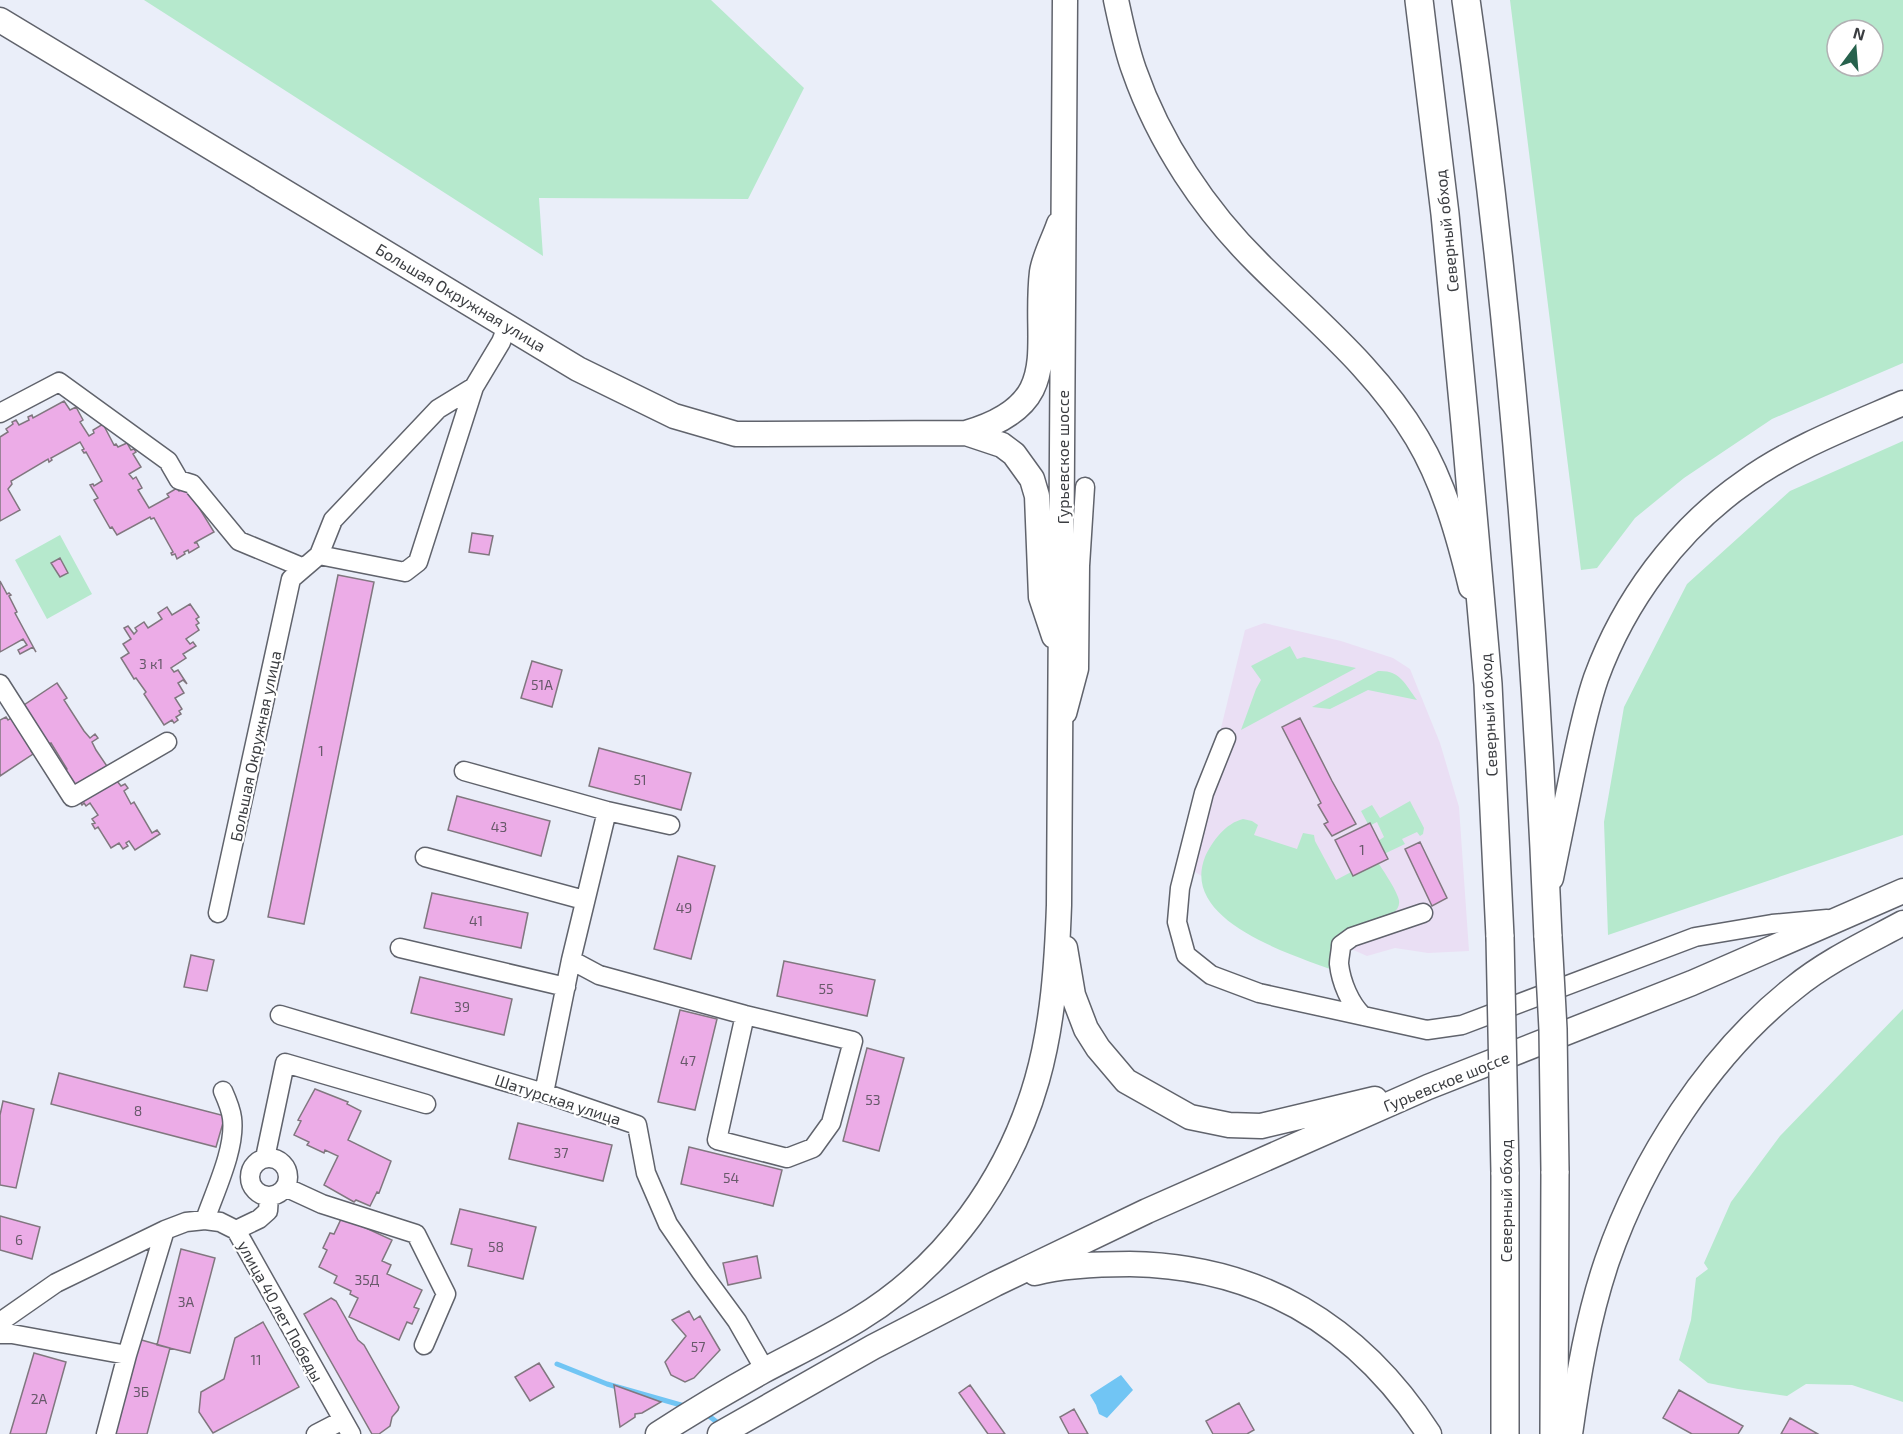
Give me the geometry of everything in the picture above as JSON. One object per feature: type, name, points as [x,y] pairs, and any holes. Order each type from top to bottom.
[{"type":"highway","name":"Северный обход","points":[[1419,0],[1447,237],[1488,684],[1500,937],[1505,1172],[1505,1434]]},
{"type":"highway","points":[[1466,0],[1494,223],[1517,440],[1536,702],[1553,1029],[1554,1434]]},
{"type":"main road","name":"Гурьевское шоссе","points":[[1059,914],[1065,0]]},
{"type":"main road","points":[[1116,0],[1134,70],[1153,115],[1198,190],[1226,228],[1257,262],[1320,322],[1375,380],[1418,439],[1437,478],[1452,517],[1465,562],[1475,603],[1488,684]]},
{"type":"main road","name":"Большая Окружная улица","points":[[0,20],[508,324],[578,369],[674,416],[736,434],[966,433]]},
{"type":"main road","points":[[966,433],[990,426],[1016,408],[1036,382],[1041,358],[1042,271],[1065,208]]},
{"type":"main road","points":[[1546,900],[1579,737],[1588,704],[1613,639],[1647,581],[1693,526],[1745,482],[1788,456],[1903,403]]},
{"type":"main road","points":[[966,433],[1002,445],[1014,454],[1032,479],[1037,505],[1041,597],[1060,654]]},
{"type":"main road","name":"Гурьевское шоссе","points":[[995,1284],[1147,1211],[1428,1087],[1692,983],[1903,891]]},
{"type":"main road","points":[[1059,914],[1073,995],[1086,1029],[1098,1048],[1126,1081],[1190,1117],[1229,1125],[1261,1126],[1428,1087]]},
{"type":"main road","points":[[658,1434],[717,1397],[860,1319],[894,1296],[949,1244],[981,1202],[1009,1153],[1037,1079],[1054,974],[1059,914]]},
{"type":"main road","points":[[1570,1434],[1588,1334],[1607,1263],[1628,1207],[1669,1132],[1732,1047],[1770,1008],[1794,987],[1834,959],[1903,923]]},
{"type":"main road","points":[[727,1430],[842,1364],[995,1284],[1042,1272],[1108,1264],[1151,1265],[1220,1275],[1282,1298],[1310,1313],[1343,1336],[1374,1363],[1396,1388],[1429,1434]]},
{"type":"street","points":[[474,387],[438,409],[333,520],[320,555],[405,572],[418,562],[474,387],[501,342],[508,324]]},
{"type":"street","points":[[0,413],[59,382],[168,461],[179,480],[192,484],[239,541],[304,568]]},
{"type":"street","points":[[1060,738],[1079,669],[1080,566],[1085,487]]},
{"type":"street","name":"Большая Окружная улица","points":[[218,914],[291,579],[320,555]]},
{"type":"street","points":[[0,684],[72,797],[167,742]]},
{"type":"street","points":[[1226,738],[1204,793],[1180,888],[1177,922],[1186,955],[1212,975],[1259,993],[1427,1030],[1462,1025],[1695,937],[1772,924],[1842,917]]},
{"type":"street","points":[[464,771],[608,811],[670,825]]},
{"type":"street","points":[[544,1093],[584,900],[608,811]]},
{"type":"street","points":[[425,857],[584,900]]},
{"type":"street","points":[[1363,1016],[1355,1008],[1344,983],[1339,964],[1341,945],[1352,938],[1423,913]]},
{"type":"street","points":[[400,948],[566,987]]},
{"type":"street","points":[[571,960],[599,975],[745,1015],[853,1041],[831,1123],[813,1148],[787,1158],[717,1140],[745,1015]]},
{"type":"street","name":"Шатурская улица","points":[[280,1015],[544,1093],[637,1125],[646,1173],[668,1224],[737,1321],[775,1365]]},
{"type":"street","points":[[265,1158],[285,1063],[426,1104]]},
{"type":"street","points":[[205,1220],[229,1149],[232,1133],[232,1118],[223,1091]]},
{"type":"street","points":[[236,1230],[259,1219],[268,1210],[277,1192],[288,1175],[277,1160],[265,1158],[254,1164],[249,1176],[257,1192],[277,1192],[322,1203],[416,1234],[446,1294],[424,1345]]},
{"type":"street","name":"улица 40 лет Победы","points":[[0,1322],[56,1283],[165,1230],[186,1222],[205,1220],[220,1222],[236,1230],[347,1427]]},
{"type":"street","points":[[106,1434],[165,1230]]},
{"type":"street","points":[[0,1334],[12,1334],[127,1355]]},
{"type":"street","points":[[316,1434],[347,1427]]},
{"type":"shaded area","points":[[1264,623],[1341,641],[1393,658],[1410,669],[1440,743],[1459,807],[1469,951],[1428,953],[1395,948],[1367,956],[1242,901],[1187,867],[1245,630]]},
{"type":"green space","points":[[144,0],[711,0],[804,88],[748,199],[539,198],[543,256]]},
{"type":"green space","points":[[1510,0],[1903,0],[1903,363],[1772,419],[1684,478],[1635,518],[1597,568],[1581,570]]},
{"type":"green space","points":[[1903,441],[1903,835],[1608,935],[1604,822],[1624,707],[1687,584],[1790,491]]},
{"type":"green space","points":[[60,535],[92,594],[47,619],[15,560]]},
{"type":"green space","points":[[1290,646],[1297,659],[1304,657],[1356,668],[1241,730],[1261,680],[1251,666]]},
{"type":"green space","points":[[1378,671],[1386,671],[1397,676],[1417,700],[1368,690],[1330,709],[1312,707]]},
{"type":"green space","points":[[1410,801],[1424,828],[1423,834],[1420,836],[1417,832],[1402,839],[1405,844],[1384,854],[1378,841],[1384,837],[1377,822],[1369,826],[1361,811],[1372,805],[1380,818]]},
{"type":"green space","points":[[1243,819],[1258,825],[1254,835],[1297,849],[1303,833],[1314,835],[1336,880],[1376,859],[1391,882],[1398,897],[1399,904],[1396,911],[1381,921],[1346,934],[1341,973],[1272,946],[1247,933],[1225,918],[1209,901],[1202,880],[1205,857],[1220,834],[1231,824]]},
{"type":"green space","points":[[1903,1009],[1903,1402],[1852,1385],[1806,1384],[1787,1396],[1708,1383],[1679,1360],[1691,1320],[1696,1278],[1708,1269],[1704,1263],[1731,1202],[1780,1136]]},
{"type":"water","points":[[1121,1375],[1133,1390],[1107,1418],[1099,1414],[1090,1395]]},
{"type":"building","points":[[64,401],[70,410],[76,407],[83,420],[80,422],[89,436],[94,433],[93,430],[103,424],[114,445],[118,447],[127,443],[131,450],[134,449],[136,452],[133,454],[141,467],[129,474],[133,479],[136,477],[142,488],[138,490],[149,508],[169,497],[167,494],[177,488],[179,491],[188,486],[214,532],[194,543],[197,543],[199,547],[189,553],[188,550],[184,552],[185,554],[177,559],[175,554],[172,555],[173,552],[154,518],[150,517],[117,535],[112,527],[110,528],[94,500],[98,498],[90,485],[94,486],[102,481],[86,452],[82,450],[84,449],[80,442],[51,458],[49,462],[48,459],[11,481],[12,484],[8,489],[20,510],[0,521],[0,437],[8,432],[6,429],[13,424],[12,422],[16,420],[19,425],[29,420],[28,417],[32,415],[33,418]]},
{"type":"building","points":[[472,533],[493,536],[489,555],[469,552]]},
{"type":"building","points":[[60,558],[68,573],[60,577],[51,563]]},
{"type":"building","points":[[338,575],[374,582],[304,924],[268,917]]},
{"type":"building","points":[[0,581],[7,594],[11,595],[9,596],[17,612],[15,613],[36,652],[33,647],[20,654],[18,650],[27,645],[23,639],[0,652]]},
{"type":"building","points":[[190,604],[199,617],[196,619],[199,623],[196,625],[199,630],[186,639],[190,644],[193,642],[196,646],[183,654],[186,658],[171,668],[174,672],[178,670],[187,684],[183,680],[178,683],[184,693],[175,698],[182,709],[179,711],[181,714],[176,717],[178,720],[174,723],[172,720],[164,725],[144,694],[146,692],[136,678],[134,679],[121,658],[129,653],[123,644],[131,639],[124,628],[128,626],[134,634],[137,631],[135,628],[144,622],[148,628],[162,619],[158,613],[167,607],[172,615]]},
{"type":"building","points":[[532,661],[562,670],[552,707],[521,698]]},
{"type":"building","points":[[57,683],[67,698],[64,700],[84,731],[90,738],[95,734],[98,738],[92,742],[96,750],[121,786],[125,784],[128,788],[124,791],[131,804],[134,802],[152,833],[157,830],[160,834],[135,850],[129,841],[126,843],[128,846],[123,849],[119,843],[111,848],[98,827],[95,829],[92,819],[98,815],[90,803],[86,806],[84,803],[82,805],[61,773],[67,769],[51,743],[46,745],[44,742],[31,751],[33,754],[0,776],[0,720],[6,717],[8,720],[17,714],[15,711]]},
{"type":"building","points":[[1300,718],[1356,824],[1332,836],[1324,824],[1328,822],[1318,805],[1321,803],[1282,727]]},
{"type":"building","points":[[599,748],[691,773],[681,810],[589,786]]},
{"type":"building","points":[[457,796],[550,821],[541,856],[448,830]]},
{"type":"building","points":[[1370,823],[1388,859],[1353,876],[1335,840]]},
{"type":"building","points":[[1420,842],[1447,898],[1432,906],[1405,849]]},
{"type":"building","points":[[678,856],[715,866],[691,959],[654,949]]},
{"type":"building","points":[[432,893],[528,913],[521,948],[424,928]]},
{"type":"building","points":[[191,955],[214,960],[207,991],[184,987]]},
{"type":"building","points":[[784,961],[875,980],[867,1016],[777,996]]},
{"type":"building","points":[[420,977],[512,999],[504,1035],[411,1013]]},
{"type":"building","points":[[680,1010],[717,1019],[695,1110],[658,1102]]},
{"type":"building","points":[[867,1048],[904,1058],[879,1151],[843,1141]]},
{"type":"building","points":[[59,1073],[225,1116],[216,1147],[51,1104]]},
{"type":"building","points":[[315,1089],[348,1102],[347,1104],[361,1111],[348,1140],[391,1161],[379,1193],[377,1192],[370,1206],[356,1200],[354,1202],[324,1185],[338,1156],[325,1150],[324,1153],[307,1145],[309,1142],[294,1135],[301,1121],[298,1120]]},
{"type":"building","points":[[3,1101],[34,1109],[16,1188],[0,1185],[0,1115]]},
{"type":"building","points":[[518,1123],[612,1145],[603,1181],[509,1159]]},
{"type":"building","points":[[689,1147],[782,1170],[773,1206],[681,1184]]},
{"type":"building","points":[[460,1209],[536,1227],[523,1279],[468,1266],[472,1249],[451,1244]]},
{"type":"building","points":[[0,1216],[40,1227],[32,1259],[0,1250]]},
{"type":"building","points":[[342,1217],[392,1240],[382,1261],[391,1265],[387,1274],[422,1290],[414,1307],[419,1309],[412,1324],[407,1322],[399,1340],[349,1317],[358,1298],[350,1294],[351,1291],[334,1283],[337,1276],[319,1267],[327,1250],[323,1248],[330,1233],[334,1234]]},
{"type":"building","points":[[181,1249],[215,1258],[190,1353],[157,1345]]},
{"type":"building","points":[[757,1256],[761,1278],[728,1285],[723,1263]]},
{"type":"building","points":[[331,1298],[336,1301],[358,1340],[364,1345],[399,1407],[392,1417],[390,1426],[379,1434],[372,1434],[304,1314]]},
{"type":"building","points":[[689,1311],[694,1320],[700,1316],[720,1350],[694,1378],[685,1382],[671,1375],[665,1362],[686,1336],[672,1320]]},
{"type":"building","points":[[263,1322],[299,1387],[213,1433],[199,1412],[201,1392],[224,1379],[235,1338]]},
{"type":"building","points":[[138,1339],[170,1348],[147,1434],[112,1434]]},
{"type":"building","points":[[34,1353],[66,1362],[46,1434],[10,1434]]},
{"type":"building","points":[[539,1363],[554,1387],[530,1401],[515,1377]]},
{"type":"building","points":[[614,1385],[661,1402],[642,1413],[635,1414],[635,1417],[620,1427]]},
{"type":"building","points":[[970,1385],[1005,1434],[988,1434],[959,1393]]},
{"type":"building","points":[[1679,1390],[1743,1426],[1738,1434],[1692,1434],[1663,1418]]},
{"type":"building","points":[[1239,1403],[1254,1430],[1247,1434],[1213,1434],[1206,1421]]},
{"type":"building","points":[[1074,1409],[1088,1434],[1069,1434],[1060,1417]]},
{"type":"building","points":[[1790,1418],[1818,1434],[1781,1434]]},
{"type":"waterway","points":[[557,1364],[607,1384],[688,1407]]},
{"type":"waterway","points":[[705,1413],[722,1426]]}]
